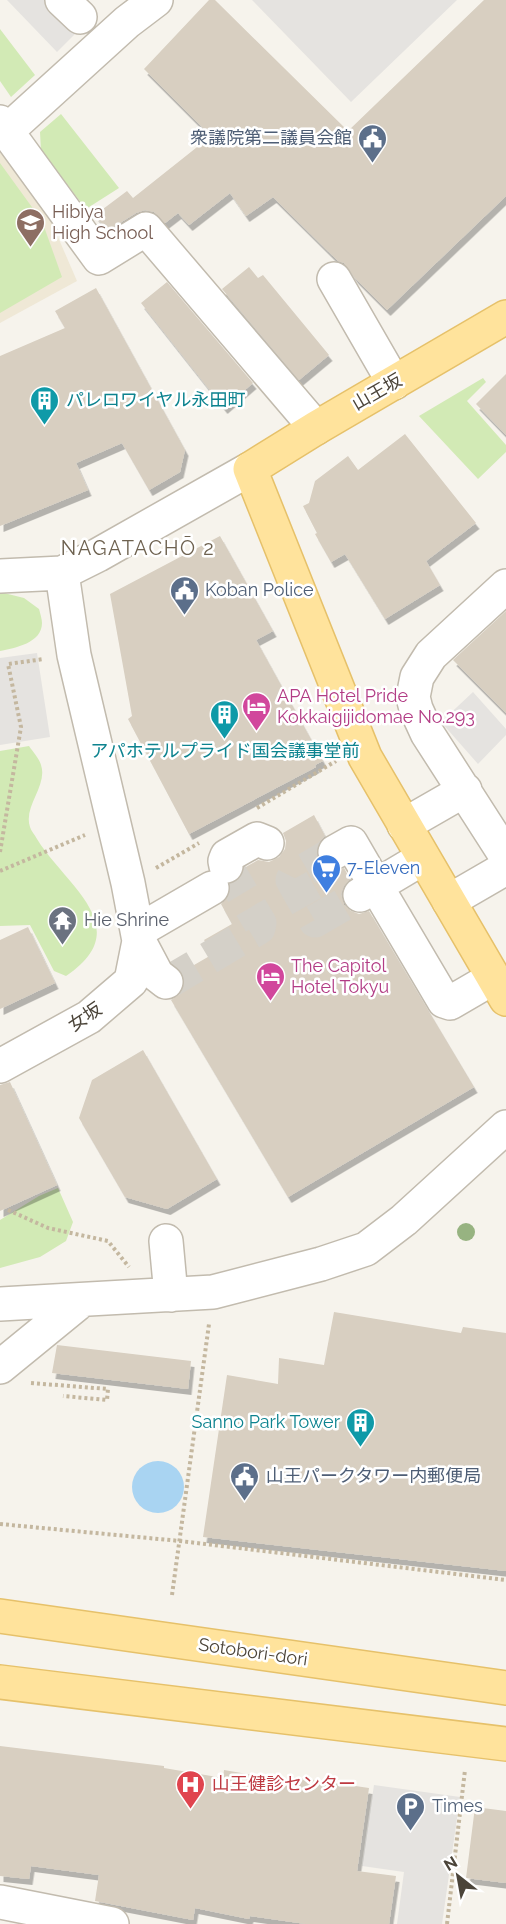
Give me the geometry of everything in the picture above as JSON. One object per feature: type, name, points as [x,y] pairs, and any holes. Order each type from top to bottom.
[{"type":"main road","name":"山王坂","points":[[250,469],[506,317]]},
{"type":"main road","points":[[250,469],[365,757],[500,988]]},
{"type":"main road","name":"Sotobori-dori","points":[[0,1616],[506,1688]]},
{"type":"main road","points":[[0,1682],[506,1744]]},
{"type":"street","points":[[156,0],[3,127],[99,258],[146,230],[316,428]]},
{"type":"street","points":[[334,279],[394,383]]},
{"type":"street","points":[[0,576],[62,573],[250,469]]},
{"type":"street","points":[[62,573],[74,655],[138,936],[157,975],[166,982]]},
{"type":"street","points":[[506,586],[431,655],[417,677],[413,697],[427,733],[506,856]]},
{"type":"street","points":[[404,825],[465,790]]},
{"type":"street","points":[[138,936],[219,877],[227,856],[257,839],[267,843]]},
{"type":"street","points":[[335,852],[351,843],[368,890],[444,1001],[450,1003],[500,988]]},
{"type":"street","points":[[368,890],[423,858]]},
{"type":"street","points":[[449,901],[506,868]]},
{"type":"street","name":"女坂","points":[[0,1066],[89,1017],[130,981],[138,936]]},
{"type":"street","points":[[0,1304],[213,1292],[321,1264],[366,1249],[404,1220],[506,1127]]},
{"type":"street","points":[[166,1241],[171,1295]]},
{"type":"street","points":[[13,1375],[82,1300]]},
{"type":"street","points":[[0,1902],[112,1924]]},
{"type":"path","points":[[0,852],[21,727],[8,664],[74,655]]},
{"type":"path","points":[[326,767],[336,761]]},
{"type":"path","points":[[0,871],[114,824]]},
{"type":"path","points":[[8,1210],[48,1228],[108,1241],[129,1267]]},
{"type":"path","points":[[172,1594],[210,1320]]},
{"type":"path","points":[[13,1375],[108,1389],[107,1400],[63,1396]]},
{"type":"path","points":[[0,1524],[180,1541],[506,1580]]},
{"type":"path","points":[[447,1924],[469,1739]]},
{"type":"shaded area","points":[[7,0],[44,0],[54,11],[81,28],[57,52]]},
{"type":"shaded area","points":[[252,0],[457,0],[351,102]]},
{"type":"shaded area","name":"Hibiya High School","points":[[0,149],[48,214],[77,281],[0,323]]},
{"type":"shaded area","points":[[37,653],[50,737],[0,745],[0,658]]},
{"type":"shaded area","points":[[473,692],[506,729],[506,735],[478,764],[441,722]]},
{"type":"shaded area","name":"Times","points":[[374,1785],[460,1797],[442,1924],[397,1924],[404,1872],[362,1866]]},
{"type":"green space","points":[[0,29],[35,75],[11,97],[0,81]]},
{"type":"green space","points":[[61,114],[119,188],[86,209],[41,151],[40,132]]},
{"type":"green space","name":"Hibiya High School","points":[[0,163],[42,221],[62,277],[0,313]]},
{"type":"green space","points":[[483,378],[486,382],[467,401],[506,445],[506,452],[478,479],[419,416]]},
{"type":"green space","points":[[0,592],[24,598],[39,609],[42,623],[41,630],[33,640],[0,651]]},
{"type":"green space","points":[[29,746],[39,760],[42,773],[30,811],[31,828],[49,856],[89,907],[96,924],[96,941],[87,958],[66,976],[54,971],[30,925],[0,926],[0,751]]},
{"type":"green space","points":[[58,1188],[73,1222],[66,1241],[40,1257],[0,1268],[0,1220],[39,1196]]},
{"type":"water","points":[[153,1461],[163,1461],[172,1465],[180,1473],[184,1487],[180,1501],[172,1509],[163,1513],[153,1513],[144,1509],[136,1501],[132,1492],[132,1482],[136,1473],[144,1465]]},
{"type":"building","name":"衆議院第二議員会館","points":[[209,0],[215,0],[348,131],[484,0],[506,0],[506,196],[387,310],[355,278],[344,263],[338,261],[273,197],[246,216],[230,193],[189,225],[178,213],[165,223],[154,212],[145,210],[107,231],[95,215],[127,191],[133,198],[211,136],[144,69]]},
{"type":"building","points":[[249,267],[258,278],[263,275],[329,355],[299,380],[222,289]]},
{"type":"building","points":[[167,282],[253,383],[224,408],[141,303]]},
{"type":"building","points":[[96,288],[185,450],[180,472],[149,490],[122,443],[76,463],[88,490],[0,526],[0,356],[65,328],[55,311]]},
{"type":"building","points":[[506,374],[506,435],[476,404]]},
{"type":"building","points":[[405,434],[476,523],[426,561],[440,585],[385,619],[345,554],[331,562],[303,506],[309,503],[315,481],[348,456],[358,470]]},
{"type":"building","points":[[220,536],[273,631],[256,640],[323,761],[315,765],[316,767],[189,834],[128,719],[132,716],[110,594]]},
{"type":"building","points":[[506,611],[506,713],[453,660]]},
{"type":"building","points":[[314,815],[325,836],[319,842],[316,851],[319,862],[334,871],[344,868],[350,879],[341,894],[344,905],[359,914],[369,911],[474,1087],[288,1197],[171,1000],[180,994],[184,985],[182,972],[213,954],[204,940],[232,924],[221,904],[228,897],[230,884],[239,880],[244,868],[258,860],[269,862],[279,857],[285,849],[286,841],[283,833]]},
{"type":"building","points":[[28,927],[55,983],[0,1009],[0,940]]},
{"type":"building","points":[[143,1050],[217,1179],[167,1209],[125,1197],[79,1118],[92,1080]]},
{"type":"building","points":[[10,1082],[57,1185],[0,1211],[0,1085]]},
{"type":"building","name":"Sanno Park Tower","points":[[334,1312],[461,1333],[463,1327],[506,1333],[506,1571],[203,1537],[227,1375],[278,1384],[279,1358],[324,1365]]},
{"type":"building","points":[[57,1345],[191,1361],[188,1389],[52,1373]]},
{"type":"building","points":[[0,1746],[164,1766],[164,1768],[223,1778],[224,1770],[293,1782],[294,1777],[369,1788],[357,1871],[396,1876],[389,1924],[306,1924],[250,1916],[249,1919],[195,1908],[193,1920],[95,1901],[99,1875],[31,1866],[29,1879],[0,1876]]},
{"type":"building","points":[[475,1807],[506,1811],[506,1883],[466,1878]]},
{"type":"tunnel","points":[[335,852],[294,876],[292,880],[315,921],[360,895]]},
{"type":"tunnel","points":[[166,982],[259,928],[260,923],[226,866]]},
{"type":"place","name":"衆議院第二議員会館","points":[[373,164]]},
{"type":"place","name":"Hibiya High School","points":[[31,248]]},
{"type":"place","name":"パレロワイヤル永田町","points":[[45,426]]},
{"type":"place","name":"Koban Police","points":[[184,616]]},
{"type":"place","name":"APA Hotel Pride Kokkaigijidomae No.293","points":[[256,732]]},
{"type":"place","name":"アパホテルプライド国会議事堂前","points":[[225,740]]},
{"type":"place","name":"7-Eleven","points":[[326,894]]},
{"type":"place","name":"Hie Shrine","points":[[63,946]]},
{"type":"place","name":"The Capitol Hotel Tokyu","points":[[270,1002]]},
{"type":"place","name":"Sanno Park Tower","points":[[361,1448]]},
{"type":"place","name":"山王パークタワー内郵便局","points":[[245,1502]]},
{"type":"place","name":"山王健診センター","points":[[191,1810]]},
{"type":"place","name":"Times","points":[[411,1832]]},
{"type":"district","name":"NAGATACHŌ 2","points":[[138,548]]}]
